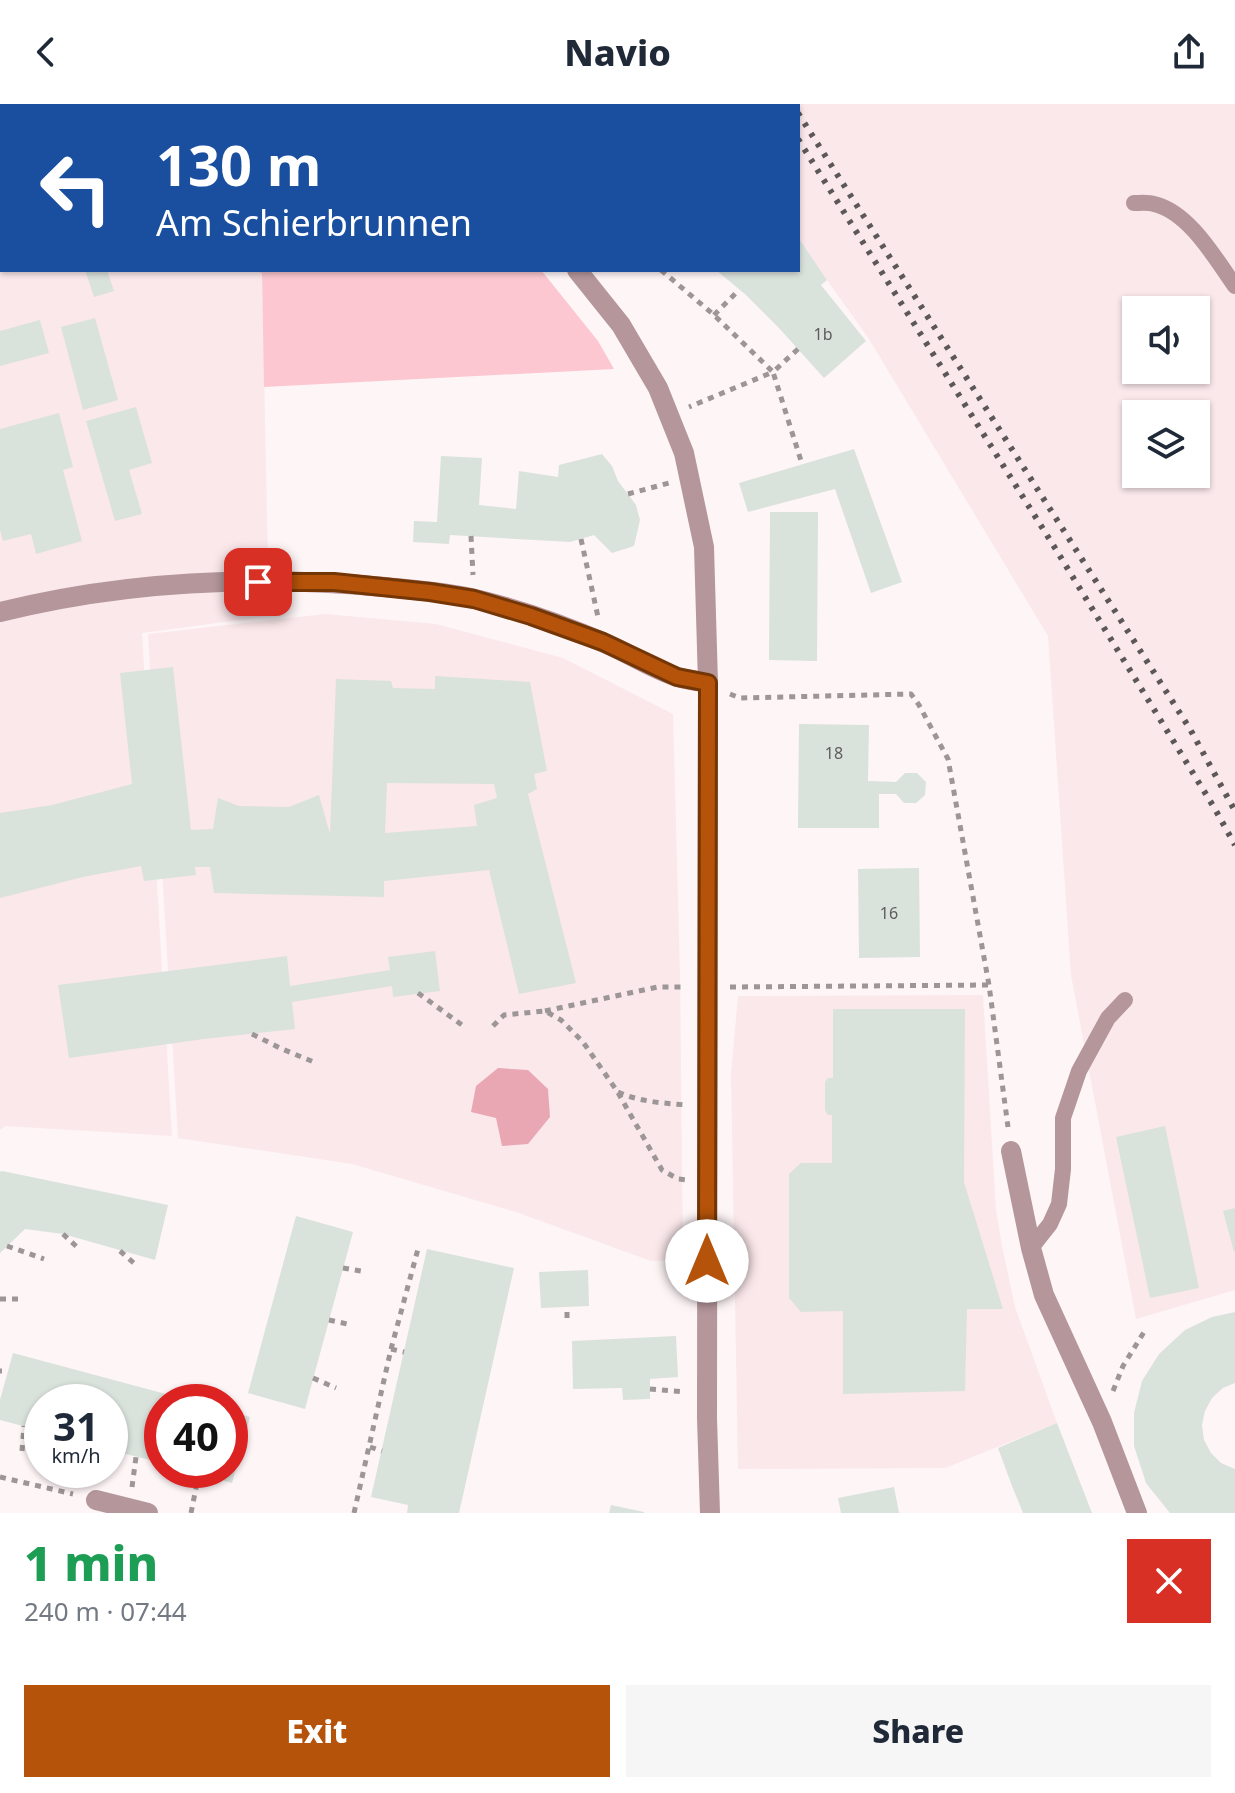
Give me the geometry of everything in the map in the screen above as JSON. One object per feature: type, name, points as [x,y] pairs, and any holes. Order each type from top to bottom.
[{"type":"street","points":[[579,272],[621,325],[658,388],[684,453],[704,547],[708,683],[707,1395],[710,1513]]},
{"type":"street","points":[[0,612],[40,602],[164,584],[334,582],[474,599],[603,642],[677,677],[708,683]]},
{"type":"street","points":[[1011,1151],[1044,1295],[1102,1422],[1137,1513]]},
{"type":"street","points":[[96,1500],[148,1513]]},
{"type":"lane","points":[[1134,203],[1152,203],[1171,211],[1189,225],[1235,286]]},
{"type":"lane","points":[[1031,1248],[1050,1224],[1059,1204],[1063,1118],[1079,1071],[1108,1018],[1125,1000]]},
{"type":"path","points":[[663,272],[773,372],[802,464]]},
{"type":"path","points":[[714,315],[739,290]]},
{"type":"path","points":[[670,415],[773,372],[798,349]]},
{"type":"path","points":[[628,494],[690,477]]},
{"type":"path","points":[[471,536],[474,599]]},
{"type":"path","points":[[581,539],[603,642]]},
{"type":"path","points":[[708,683],[740,698],[911,694],[919,705],[948,759],[989,985],[1011,1151]]},
{"type":"path","points":[[729,987],[989,985]]},
{"type":"path","points":[[493,1026],[504,1015],[545,1011],[658,987]]},
{"type":"path","points":[[418,993],[462,1025]]},
{"type":"path","points":[[545,1011],[561,1020],[583,1042],[617,1091],[662,1170],[678,1179],[708,1182]]},
{"type":"path","points":[[252,1034],[314,1062]]},
{"type":"path","points":[[617,1091],[658,1103]]},
{"type":"path","points":[[63,1234],[78,1248]]},
{"type":"path","points":[[7,1246],[44,1259]]},
{"type":"path","points":[[354,1513],[391,1349],[418,1249]]},
{"type":"path","points":[[120,1251],[135,1264]]},
{"type":"path","points":[[343,1268],[366,1272]]},
{"type":"path","points":[[0,1299],[19,1299]]},
{"type":"path","points":[[567,1307],[567,1318]]},
{"type":"path","points":[[329,1320],[352,1325]]},
{"type":"path","points":[[1102,1422],[1123,1366],[1144,1332]]},
{"type":"path","points":[[391,1349],[404,1352]]},
{"type":"path","points":[[313,1378],[336,1388]]},
{"type":"path","points":[[650,1389],[707,1395]]},
{"type":"path","points":[[22,1451],[24,1426]]},
{"type":"path","points":[[370,1447],[382,1451]]},
{"type":"path","points":[[0,1477],[96,1500]]},
{"type":"path","points":[[191,1513],[196,1488]]},
{"type":"shaded area","points":[[800,104],[1235,104],[1235,1290],[1136,1319],[1071,975],[1048,636],[869,339],[800,240]]},
{"type":"shaded area","points":[[0,272],[262,272],[269,616],[142,633],[172,1136],[5,1126],[0,1130]]},
{"type":"shaded area","points":[[259,272],[543,272],[598,341],[614,369],[264,387],[262,273]]},
{"type":"shaded area","points":[[325,614],[436,624],[563,658],[673,714],[683,1260],[651,1261],[516,1212],[352,1164],[178,1138],[148,634]]},
{"type":"shaded area","points":[[983,995],[996,1210],[1002,1246],[1015,1307],[1057,1423],[945,1468],[738,1469],[731,1073],[738,996]]},
{"type":"shaded area","points":[[498,1068],[528,1070],[548,1089],[550,1117],[528,1144],[502,1146],[496,1118],[471,1112],[476,1086]]},
{"type":"building","points":[[800,240],[827,280],[821,285],[866,341],[824,378],[746,295],[718,272],[800,272]]},
{"type":"building","points":[[86,272],[108,272],[114,291],[94,297]]},
{"type":"building","points":[[95,318],[118,400],[83,410],[61,327]]},
{"type":"building","points":[[40,320],[49,353],[0,366],[0,331]]},
{"type":"building","points":[[136,407],[152,463],[129,470],[142,514],[115,521],[86,421]]},
{"type":"building","points":[[59,413],[73,467],[63,470],[82,541],[36,554],[31,534],[3,541],[0,530],[0,429]]},
{"type":"building","points":[[854,449],[902,582],[871,593],[835,489],[748,512],[739,483]]},
{"type":"building","points":[[602,454],[636,505],[640,520],[634,546],[612,553],[594,535],[570,542],[450,535],[449,544],[413,542],[414,521],[437,522],[441,456],[482,458],[479,505],[516,509],[519,471],[558,477],[559,465]]},
{"type":"building","points":[[770,512],[818,512],[817,661],[769,660]]},
{"type":"building","points":[[173,667],[191,830],[213,829],[218,798],[239,806],[289,807],[319,795],[330,834],[336,679],[391,681],[393,688],[435,689],[435,676],[530,682],[547,771],[534,774],[537,789],[528,794],[576,983],[519,994],[489,870],[384,881],[384,897],[214,893],[210,867],[195,867],[196,875],[144,881],[141,866],[0,898],[0,813],[52,805],[132,784],[120,673]],"holes":[[[387,783],[494,784],[497,798],[474,805],[477,826],[385,833]]]},
{"type":"building","points":[[799,724],[869,725],[868,781],[896,782],[905,773],[917,773],[926,782],[925,795],[916,803],[904,803],[896,794],[879,794],[879,828],[798,828]]},
{"type":"building","points":[[919,868],[920,957],[859,958],[858,869]]},
{"type":"building","points":[[435,951],[440,991],[393,997],[392,986],[292,1002],[295,1029],[69,1058],[58,985],[287,956],[290,986],[390,970],[388,957]]},
{"type":"building","points":[[833,1009],[965,1009],[964,1182],[1003,1309],[967,1309],[965,1391],[843,1394],[843,1311],[801,1312],[789,1298],[789,1174],[801,1163],[832,1163],[832,1115],[825,1110],[825,1082],[833,1078]]},
{"type":"building","points":[[1165,1126],[1199,1288],[1150,1298],[1116,1137]]},
{"type":"building","points":[[2,1171],[168,1205],[155,1260],[63,1234],[25,1229],[0,1253]]},
{"type":"building","points":[[1235,1208],[1235,1251],[1234,1252],[1223,1211]]},
{"type":"building","points":[[296,1216],[353,1232],[305,1409],[248,1393]]},
{"type":"building","points":[[427,1249],[514,1268],[459,1513],[407,1513],[408,1505],[371,1497]]},
{"type":"building","points":[[588,1270],[589,1306],[541,1308],[539,1272]]},
{"type":"building","points":[[1235,1312],[1235,1383],[1212,1398],[1202,1425],[1204,1440],[1211,1453],[1221,1463],[1235,1469],[1235,1513],[1170,1513],[1146,1483],[1134,1446],[1134,1413],[1142,1381],[1159,1354],[1185,1330],[1212,1317]]},
{"type":"building","points":[[676,1336],[678,1377],[650,1379],[650,1399],[623,1400],[622,1388],[573,1389],[572,1341]]},
{"type":"building","points":[[13,1353],[144,1388],[144,1458],[128,1454],[128,1384],[24,1384],[24,1426],[0,1420],[0,1400]]},
{"type":"building","points":[[1057,1423],[1092,1513],[1023,1513],[1012,1486],[998,1448]]},
{"type":"building","points":[[894,1487],[899,1513],[841,1513],[838,1498]]},
{"type":"building","points":[[611,1505],[644,1512],[644,1513],[609,1513]]},
{"type":"railway","points":[[800,116],[1190,729],[1235,811]]},
{"type":"railway","points":[[800,142],[1055,548],[1235,845]]},
{"type":"route","points":[[258,582],[334,582],[474,599],[603,642],[677,677],[708,683],[707,1261]]}]
